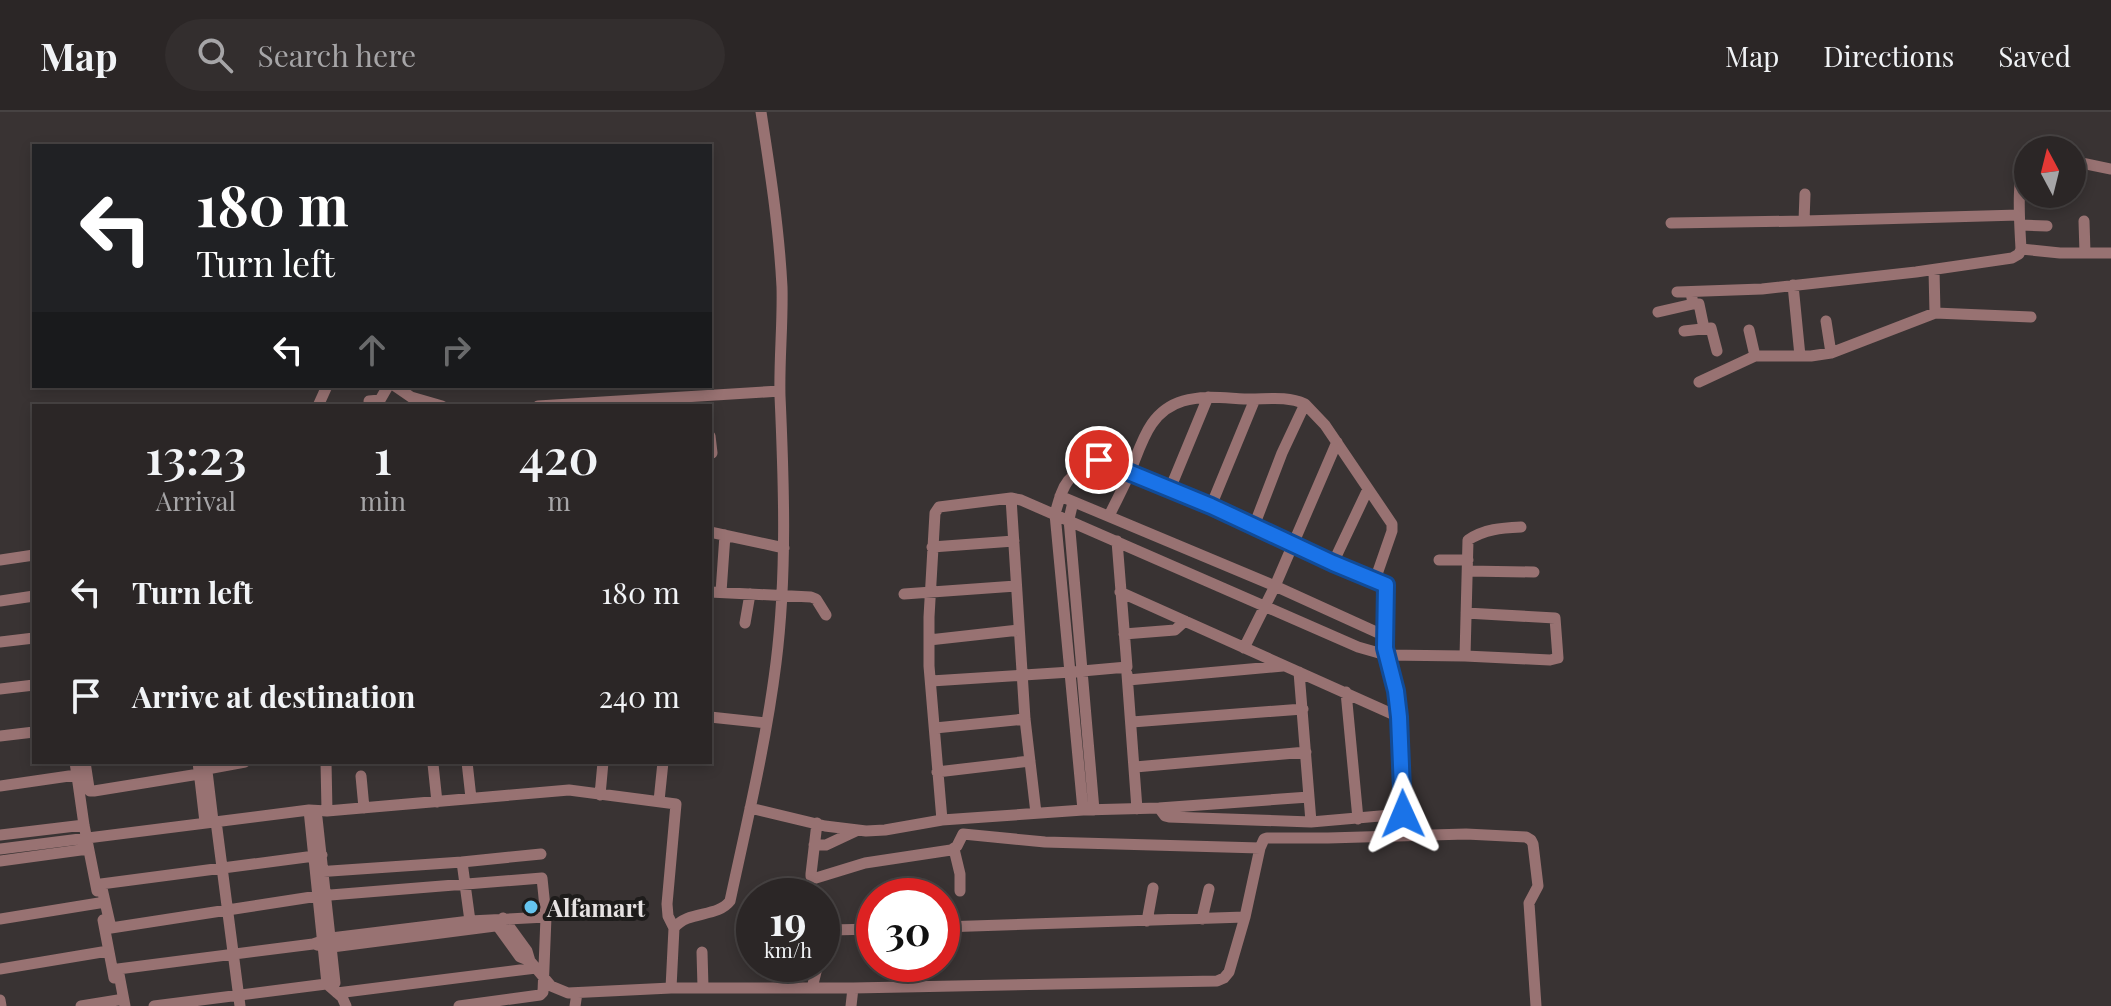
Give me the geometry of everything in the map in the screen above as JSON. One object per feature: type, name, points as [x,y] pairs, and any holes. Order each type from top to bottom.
[{"type":"street","points":[[674,928],[681,921],[722,909],[730,901],[776,663],[784,545],[780,391],[782,289],[761,112]]},
{"type":"street","points":[[2086,164],[2111,169]]},
{"type":"street","points":[[1804,221],[1805,194]]},
{"type":"street","points":[[1658,312],[1692,298],[2012,258],[2021,249],[2020,208]]},
{"type":"street","points":[[1671,223],[2019,220],[2047,226]]},
{"type":"street","points":[[2084,221],[2085,253]]},
{"type":"street","points":[[2021,249],[2111,253]]},
{"type":"street","points":[[1934,270],[1935,313]]},
{"type":"street","points":[[1793,285],[1800,356]]},
{"type":"street","points":[[1677,292],[1699,304],[1704,328]]},
{"type":"street","points":[[1699,382],[1755,356],[1831,353],[1935,313],[2031,317]]},
{"type":"street","points":[[1826,321],[1831,353]]},
{"type":"street","points":[[1684,331],[1711,328],[1717,351]]},
{"type":"street","points":[[1749,330],[1755,356]]},
{"type":"street","points":[[369,401],[380,400],[387,388]]},
{"type":"street","points":[[398,388],[423,404]]},
{"type":"street","points":[[604,404],[706,401],[780,391]]},
{"type":"street","points":[[1170,489],[1208,397]]},
{"type":"street","points":[[1109,516],[1151,422],[1179,402],[1208,397],[1286,398],[1305,404],[1325,425],[1392,524],[1375,580]]},
{"type":"street","points":[[1211,506],[1255,399]]},
{"type":"street","points":[[1254,526],[1305,404]]},
{"type":"street","points":[[1244,648],[1266,606],[1337,442]]},
{"type":"street","points":[[1077,672],[1055,514],[1063,486],[1070,477],[1097,461],[1211,506],[1385,584],[1385,646],[1399,717],[1404,813],[1311,822],[1169,817],[1159,808]]},
{"type":"street","points":[[1333,563],[1368,489]]},
{"type":"street","points":[[1060,496],[1275,586],[1385,646]]},
{"type":"street","points":[[1011,498],[1025,719],[1036,813]]},
{"type":"street","points":[[942,820],[929,640],[932,547],[935,513],[939,507],[1011,498],[1069,519],[1358,647],[1385,646],[1550,660],[1559,656],[1555,618],[1466,613]]},
{"type":"street","points":[[1073,502],[1069,519],[1077,672],[1089,810]]},
{"type":"street","points":[[1466,652],[1467,543],[1494,528],[1521,527]]},
{"type":"street","points":[[712,532],[784,545]]},
{"type":"street","points":[[725,535],[716,592],[811,597],[816,599],[826,615]]},
{"type":"street","points":[[932,547],[1014,541]]},
{"type":"street","points":[[1117,541],[1137,809]]},
{"type":"street","points":[[0,560],[32,555]]},
{"type":"street","points":[[1439,560],[1534,572]]},
{"type":"street","points":[[904,594],[1016,586]]},
{"type":"street","points":[[1120,592],[1399,717]]},
{"type":"street","points":[[745,623],[750,594]]},
{"type":"street","points":[[0,601],[32,596]]},
{"type":"street","points":[[1124,634],[1175,630],[1185,621]]},
{"type":"street","points":[[929,640],[1019,630]]},
{"type":"street","points":[[0,642],[32,638]]},
{"type":"street","points":[[1128,680],[1284,666]]},
{"type":"street","points":[[931,681],[1127,667]]},
{"type":"street","points":[[1299,672],[1311,822]]},
{"type":"street","points":[[0,689],[32,685]]},
{"type":"street","points":[[1346,692],[1358,819]]},
{"type":"street","points":[[1132,722],[1303,709]]},
{"type":"street","points":[[712,717],[766,723]]},
{"type":"street","points":[[935,728],[1025,719]]},
{"type":"street","points":[[0,736],[32,732]]},
{"type":"street","points":[[1135,767],[1306,752]]},
{"type":"street","points":[[937,772],[1030,761]]},
{"type":"street","points":[[75,764],[87,844],[121,1004]]},
{"type":"street","points":[[85,764],[90,791],[228,764]]},
{"type":"street","points":[[326,764],[317,810],[324,943],[333,987],[346,1006]]},
{"type":"street","points":[[433,764],[437,802]]},
{"type":"street","points":[[467,764],[471,798]]},
{"type":"street","points":[[600,795],[603,764]]},
{"type":"street","points":[[659,801],[663,764]]},
{"type":"street","points":[[202,767],[222,869],[239,1001]]},
{"type":"street","points":[[0,786],[76,775]]},
{"type":"street","points":[[361,776],[364,808]]},
{"type":"street","points":[[0,861],[211,822],[317,810],[565,790],[676,804],[667,904],[674,928],[671,988]]},
{"type":"street","points":[[750,808],[858,830],[885,830],[964,818],[1309,797]]},
{"type":"street","points":[[960,878],[954,849],[963,834],[964,818]]},
{"type":"street","points":[[817,823],[811,874],[816,878],[865,863],[954,849]]},
{"type":"street","points":[[0,835],[84,825]]},
{"type":"street","points":[[814,845],[826,845],[858,830]]},
{"type":"street","points":[[963,834],[1045,842],[1260,848]]},
{"type":"street","points":[[564,994],[703,987],[853,988],[1217,981],[1229,972],[1264,839],[1466,834],[1529,837],[1533,844],[1538,882],[1529,903],[1536,1006]]},
{"type":"street","points":[[0,849],[87,844]]},
{"type":"street","points":[[320,872],[541,854]]},
{"type":"street","points":[[318,855],[101,884],[111,928],[322,896],[542,878],[546,917],[536,968],[543,992],[540,995],[459,1006]]},
{"type":"street","points":[[462,862],[470,921]]},
{"type":"street","points":[[1147,921],[1153,888]]},
{"type":"street","points":[[1202,919],[1209,889]]},
{"type":"street","points":[[0,919],[99,903]]},
{"type":"street","points":[[121,1004],[118,969],[546,917]]},
{"type":"street","points":[[960,926],[1245,917]]},
{"type":"street","points":[[456,926],[470,921],[500,922]]},
{"type":"street","points":[[500,922],[518,946],[521,959],[536,968],[575,1006]]},
{"type":"street","points":[[0,969],[108,951]]},
{"type":"street","points":[[702,952],[703,987]]},
{"type":"street","points":[[154,1006],[239,1001],[333,987],[536,968]]},
{"type":"street","points":[[788,988],[790,982]]},
{"type":"street","points":[[812,988],[814,982]]},
{"type":"street","points":[[851,1006],[853,988]]},
{"type":"street","points":[[81,1006],[121,1004]]},
{"type":"place","name":"Alfamart","points":[[531,907]]},
{"type":"route","points":[[1099,460],[1211,506],[1386,585],[1385,648],[1399,717],[1403,814]]}]
